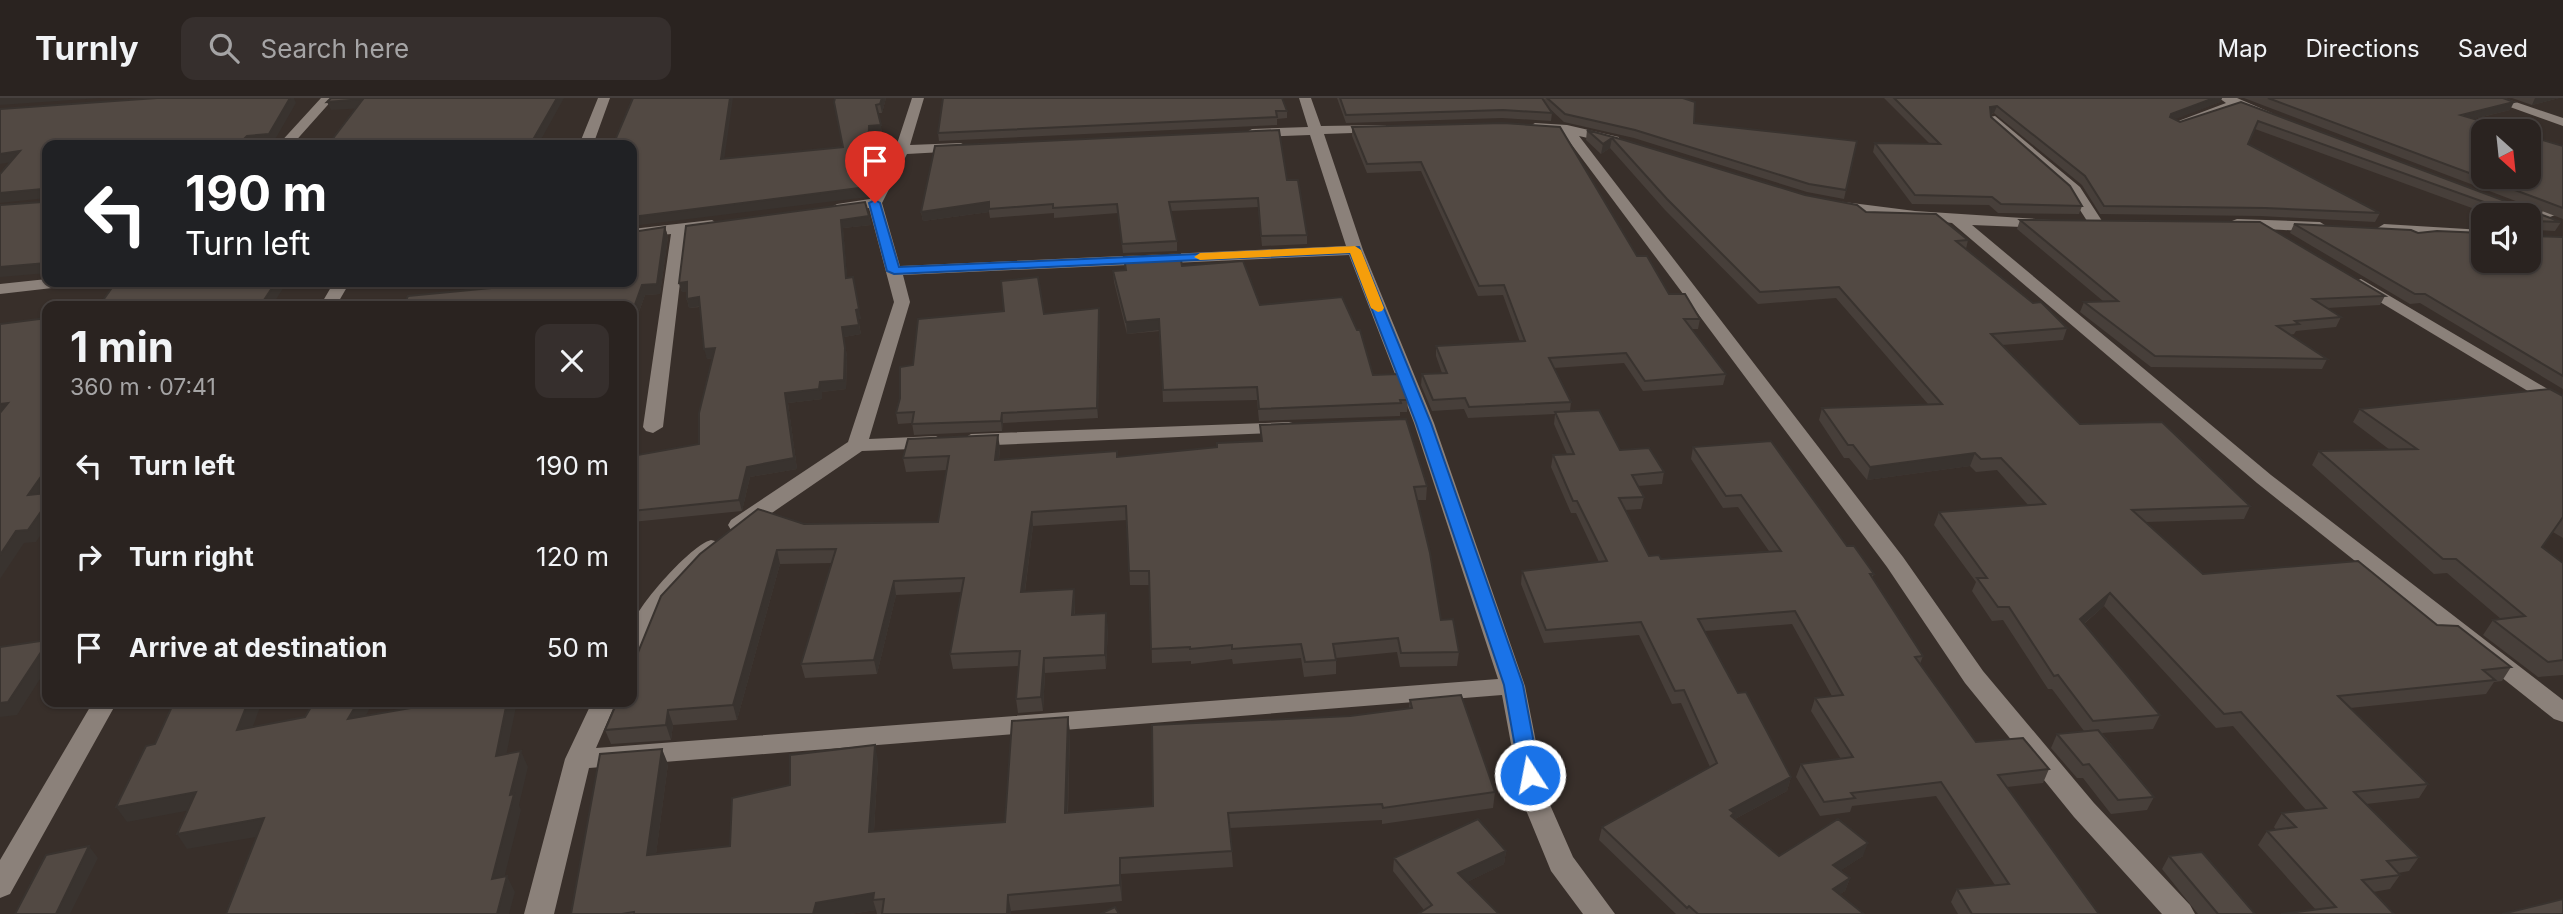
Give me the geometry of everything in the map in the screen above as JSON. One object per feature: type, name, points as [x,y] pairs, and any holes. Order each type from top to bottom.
[{"type":"street","points":[[289,140],[327,98]]},
{"type":"street","points":[[588,140],[604,98]]},
{"type":"street","points":[[857,445],[902,302],[875,203],[902,150],[918,98]]},
{"type":"street","points":[[1305,98],[1355,250],[1513,685],[1534,798],[1561,863],[1600,914]]},
{"type":"street","points":[[2491,98],[2563,122]]},
{"type":"street","points":[[2176,124],[2231,100],[2277,117]]},
{"type":"street","points":[[1816,202],[1879,213],[1957,220],[2089,224],[2075,190],[1995,120]]},
{"type":"street","points":[[1515,126],[1567,129],[1628,144]]},
{"type":"street","points":[[1231,134],[1395,128]]},
{"type":"street","points":[[1567,129],[1895,562],[1974,677],[2084,810],[2180,914]]},
{"type":"street","points":[[902,150],[971,146]]},
{"type":"street","points":[[823,210],[875,203]]},
{"type":"street","points":[[2563,207],[2531,214],[2563,226]]},
{"type":"street","points":[[1957,220],[2264,479],[2563,713]]},
{"type":"street","points":[[637,234],[731,223]]},
{"type":"street","points":[[2220,224],[2341,228]]},
{"type":"street","points":[[2260,224],[2295,245]]},
{"type":"street","points":[[2368,229],[2471,233]]},
{"type":"street","points":[[653,427],[679,230]]},
{"type":"street","points":[[894,271],[1355,250]]},
{"type":"street","points":[[2342,273],[2563,406]]},
{"type":"street","points":[[0,289],[42,284]]},
{"type":"street","points":[[637,636],[652,607],[694,561],[770,503],[857,445],[1313,428]]},
{"type":"street","points":[[578,759],[1513,685]]},
{"type":"street","points":[[0,887],[102,707]]},
{"type":"street","points":[[539,914],[578,759],[602,707]]},
{"type":"building","points":[[157,98],[290,98],[269,134],[247,136],[243,140],[42,140],[42,189],[0,193],[0,174],[20,151],[0,154],[0,109]]},
{"type":"building","points":[[331,98],[557,98],[533,140],[332,140],[363,99],[327,102]]},
{"type":"building","points":[[633,98],[730,98],[721,159],[843,147],[835,98],[882,98],[880,104],[876,105],[881,125],[869,126],[868,176],[872,176],[867,187],[637,216],[637,140],[615,140]]},
{"type":"building","points":[[943,98],[1282,98],[1287,111],[1276,111],[1277,117],[938,133]]},
{"type":"building","points":[[1340,98],[1542,98],[1552,113],[1503,110],[1346,115]]},
{"type":"building","points":[[1547,98],[1683,98],[1695,102],[1694,123],[1857,141],[1846,190],[1809,184],[1635,130],[1565,114]]},
{"type":"building","points":[[1894,98],[2214,98],[2171,114],[2170,117],[2180,122],[2241,102],[2510,203],[2487,203],[2258,121],[2248,144],[2380,213],[2104,206],[2085,176],[1997,106],[1990,107],[1991,117],[2070,186],[2082,206],[2001,204],[1992,197],[1915,195],[1875,143],[1940,144]]},
{"type":"building","points":[[2268,98],[2503,98],[2514,102],[2461,115],[2474,119],[2471,119],[2471,174]]},
{"type":"building","points":[[1503,123],[1560,127],[1637,256],[1647,256],[1669,294],[1685,294],[1700,319],[1684,319],[1726,374],[1645,381],[1626,353],[1549,358],[1571,402],[1469,407],[1465,398],[1433,400],[1422,374],[1447,373],[1436,346],[1525,341],[1504,285],[1479,286],[1421,162],[1367,164],[1352,127]]},
{"type":"building","points":[[1279,130],[1287,180],[1298,180],[1307,235],[1261,236],[1258,198],[1169,202],[1177,241],[1122,244],[1117,204],[1053,208],[1053,204],[989,209],[989,202],[921,212],[935,146]]},
{"type":"building","points":[[1587,130],[1805,195],[1857,205],[1866,212],[1936,214],[1968,240],[1956,241],[2033,303],[2041,302],[2067,328],[1991,334],[2080,424],[2162,422],[2250,506],[2132,510],[2203,574],[2358,561],[2437,625],[2458,626],[2511,667],[2483,670],[2495,680],[2338,696],[2428,784],[2354,792],[2419,857],[2387,861],[2400,875],[2362,880],[2394,914],[2281,914],[2336,907],[2267,831],[2296,827],[2282,813],[2326,808],[2241,712],[2224,714],[2110,593],[2080,619],[2160,715],[2093,721],[2058,675],[2054,676],[2009,607],[1998,607],[1977,578],[1987,578],[1939,512],[2045,504],[2001,458],[1981,459],[1975,453],[1870,467],[1853,445],[1848,445],[1822,408],[1942,404],[1839,287],[1760,292],[1667,199],[1612,138],[1603,144]]},
{"type":"building","points":[[2541,140],[2563,146],[2563,208],[2512,189],[2541,189]]},
{"type":"building","points":[[42,202],[42,263],[0,267],[0,205]]},
{"type":"building","points":[[865,202],[869,216],[841,220],[846,278],[853,277],[859,325],[842,327],[845,348],[844,380],[820,382],[819,389],[785,393],[794,458],[747,467],[739,500],[637,510],[637,455],[699,444],[699,413],[715,348],[704,349],[699,297],[687,299],[687,282],[679,283],[686,226]]},
{"type":"building","points":[[2541,214],[2561,222],[2541,221]]},
{"type":"building","points":[[2020,220],[2260,222],[2385,296],[2313,299],[2341,317],[2295,321],[2299,324],[2277,326],[2327,359],[2155,356],[2084,302],[2118,301]]},
{"type":"building","points":[[2294,224],[2411,230],[2418,233],[2471,232],[2471,273],[2541,273],[2541,236],[2563,237],[2563,376],[2425,294],[2415,294]]},
{"type":"building","points":[[665,227],[657,284],[642,285],[636,301],[406,301],[408,296],[501,287],[637,287],[637,231]]},
{"type":"building","points":[[1180,254],[1182,266],[1243,261],[1260,305],[1342,297],[1357,330],[1360,330],[1373,375],[1398,374],[1408,400],[1400,400],[1401,403],[1259,409],[1257,387],[1163,390],[1159,319],[1126,322],[1113,271],[1126,270],[1124,257]]},
{"type":"building","points":[[1038,277],[1044,314],[1099,308],[1097,408],[1002,413],[1001,421],[912,424],[914,412],[896,413],[900,398],[900,367],[913,365],[918,319],[1004,311],[1001,281]]},
{"type":"building","points":[[112,287],[273,287],[263,301],[103,301]]},
{"type":"building","points":[[42,319],[42,475],[28,495],[42,494],[42,510],[28,530],[16,531],[0,555],[0,413],[8,403],[0,404],[0,324]]},
{"type":"building","points":[[2550,389],[2563,396],[2563,517],[2542,547],[2563,563],[2563,660],[2548,662],[2493,620],[2525,616],[2456,559],[2443,559],[2319,451],[2417,449],[2360,409]]},
{"type":"building","points":[[1599,410],[1620,450],[1649,448],[1664,472],[1632,475],[1644,497],[1619,498],[1649,556],[1659,555],[1661,559],[1781,551],[1741,495],[1726,496],[1693,447],[1771,441],[1847,546],[1854,546],[1874,574],[1870,574],[1923,656],[1915,657],[1976,742],[2023,738],[2049,769],[1998,775],[2099,914],[1972,914],[1957,889],[2009,884],[1941,782],[1851,793],[1855,798],[1824,802],[1801,764],[1853,757],[1815,698],[1843,695],[1795,611],[1698,619],[1738,693],[1746,692],[1791,777],[1730,810],[1734,813],[1731,816],[1779,856],[1838,819],[1868,843],[1833,865],[1850,878],[1833,889],[1864,914],[1698,914],[1689,906],[1687,908],[1602,827],[1717,763],[1684,690],[1675,691],[1641,622],[1546,630],[1522,571],[1607,561],[1577,501],[1573,501],[1553,455],[1574,454],[1555,412]]},
{"type":"building","points":[[1406,419],[1427,486],[1414,487],[1430,553],[1441,620],[1453,619],[1459,652],[1401,653],[1398,638],[1333,644],[1336,660],[1305,662],[1301,644],[1232,649],[1232,645],[1151,649],[1149,571],[1129,571],[1126,506],[1032,512],[1021,592],[1074,589],[1072,615],[1106,613],[1105,655],[1044,658],[1041,697],[1016,699],[1020,651],[950,654],[964,578],[894,581],[874,660],[801,664],[836,549],[777,550],[733,705],[668,710],[666,725],[605,730],[615,707],[637,707],[637,655],[661,596],[700,554],[758,509],[804,524],[938,522],[949,456],[903,458],[908,439],[998,435],[995,460],[1117,451],[1117,457],[1217,447],[1217,443],[1262,441],[1260,425]]},
{"type":"building","points":[[42,641],[42,651],[8,702],[0,703],[0,647]]},
{"type":"building","points":[[1461,695],[1495,792],[1383,808],[1382,804],[1228,813],[1232,851],[1120,858],[1120,885],[1008,895],[1007,914],[882,914],[884,899],[873,900],[874,893],[816,903],[813,914],[571,914],[600,754],[662,749],[647,855],[730,846],[732,798],[790,785],[790,755],[875,745],[869,832],[1005,822],[1012,721],[1068,717],[1065,813],[1153,806],[1152,725],[1350,716],[1412,708],[1410,700]]},
{"type":"building","points":[[172,707],[246,707],[237,730],[305,717],[311,707],[355,707],[348,719],[416,707],[506,707],[496,756],[521,751],[510,795],[514,794],[492,879],[507,876],[497,914],[226,914],[264,818],[177,834],[196,792],[116,807],[146,746],[155,744]]},
{"type":"building","points":[[2098,730],[2154,797],[2118,800],[2089,764],[2083,765],[2057,734]]},
{"type":"building","points":[[1478,819],[1506,851],[1458,873],[1499,914],[1418,914],[1432,905],[1394,858]]},
{"type":"building","points":[[89,846],[56,914],[15,914],[46,855]]},
{"type":"building","points":[[2202,852],[2255,914],[2218,914],[2169,856]]},
{"type":"building","points":[[2563,899],[2563,914],[2502,914]]},
{"type":"building","points":[[1115,907],[1119,914],[1100,914]]},
{"type":"slow traffic","points":[[1200,257],[1355,250],[1378,308]]},
{"type":"route","points":[[875,203],[894,271],[1355,250],[1414,404],[1424,423],[1513,685],[1530,775]]}]
